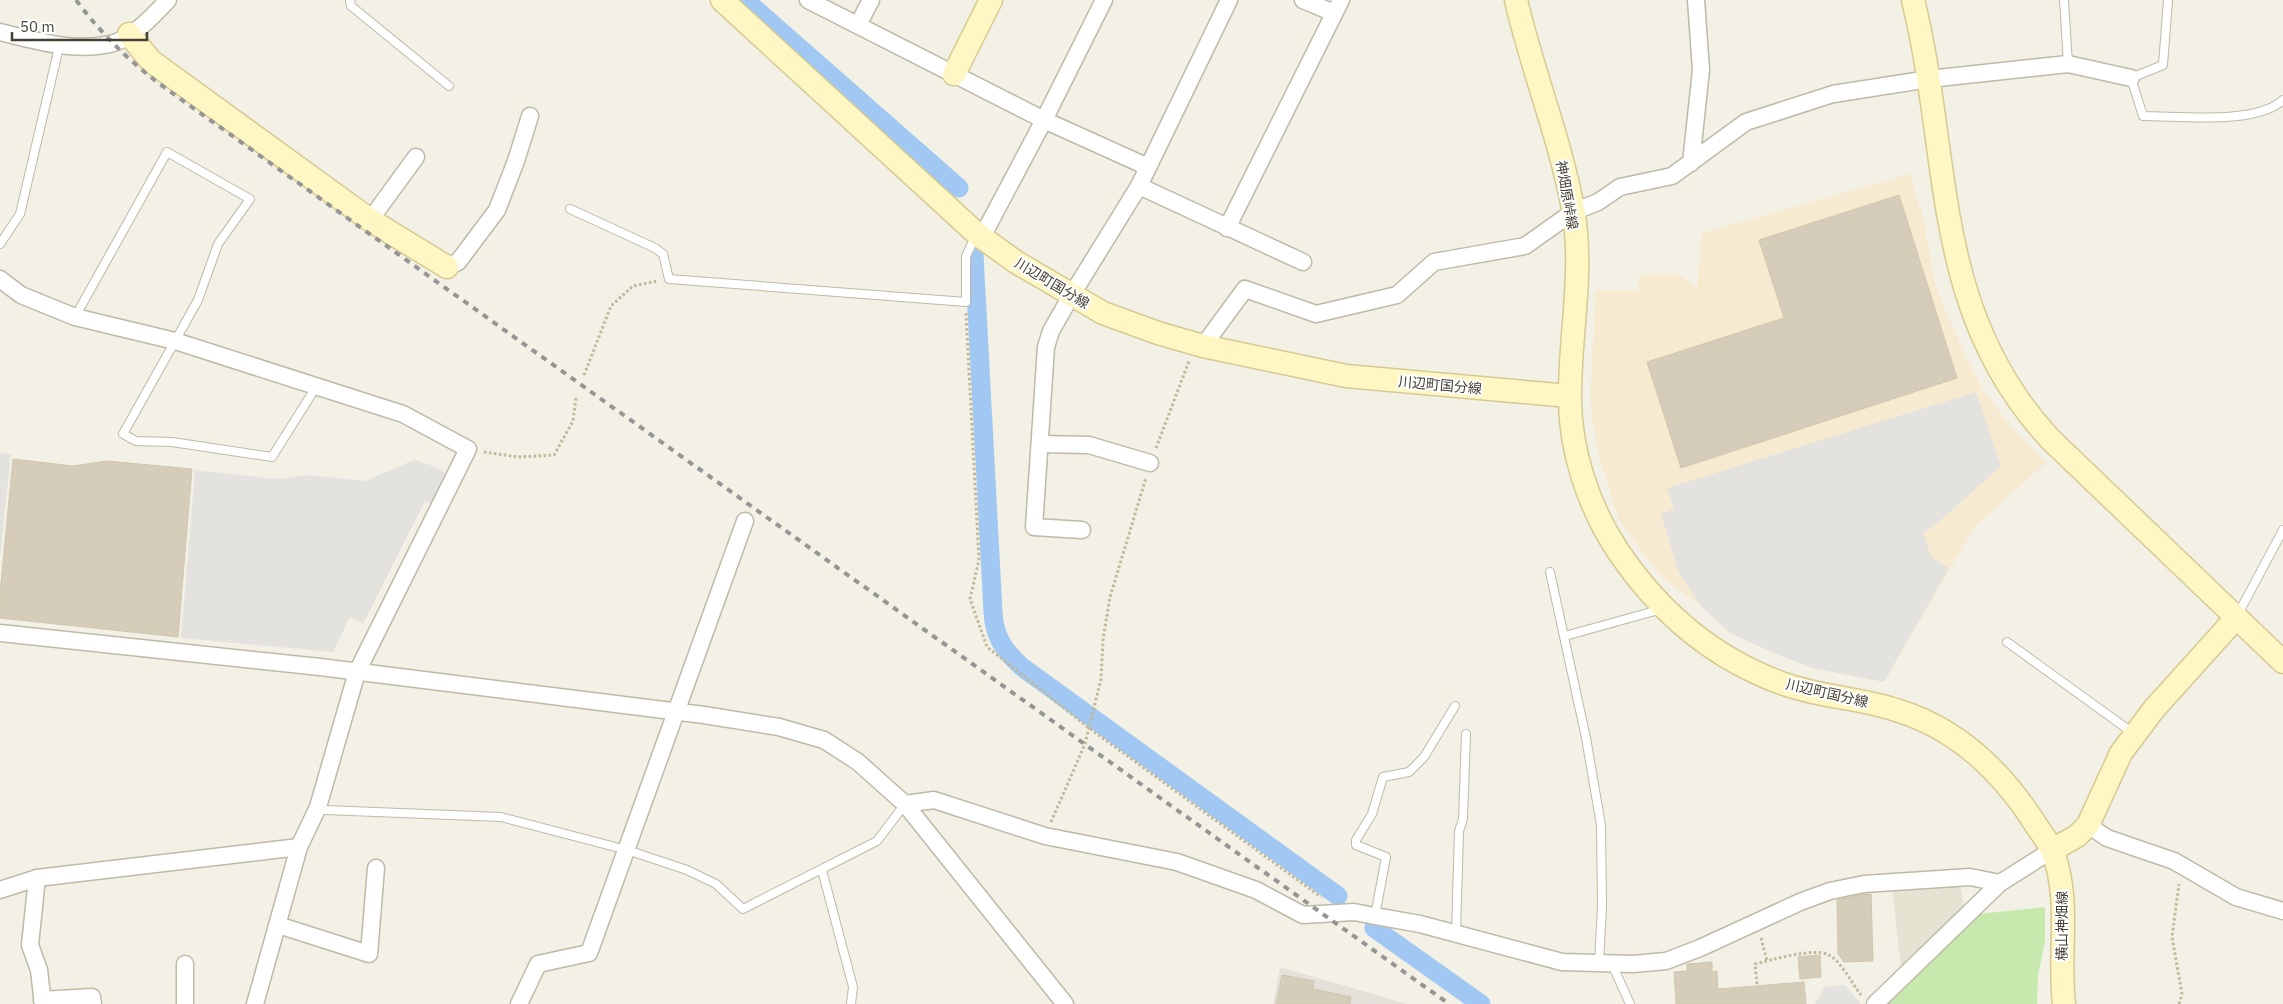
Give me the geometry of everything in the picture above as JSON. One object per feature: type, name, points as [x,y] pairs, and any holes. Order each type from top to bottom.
[{"type":"street","name":"川辺町国分線","points":[[722,0],[979,235],[1016,262],[1070,296],[1103,313],[1158,333],[1203,346],[1346,376],[1569,396],[1576,452],[1593,504],[1617,550],[1664,609],[1696,637],[1729,658],[1786,685],[1899,710],[1929,723],[1959,740],[2005,781],[2026,809],[2052,850]]},
{"type":"street","points":[[808,0],[1044,120],[1148,167]]},
{"type":"street","points":[[858,25],[870,0]]},
{"type":"street","points":[[954,74],[991,0]]},
{"type":"street","points":[[979,235],[1044,120],[1104,0]]},
{"type":"street","points":[[1082,530],[1034,527],[1046,347],[1051,331],[1070,296],[1138,186],[1229,0]]},
{"type":"street","points":[[1227,228],[1337,7],[1303,0]]},
{"type":"street","name":"神畑原峠線","points":[[1516,0],[1542,98],[1558,145],[1573,212],[1578,287],[1569,396]]},
{"type":"street","points":[[1690,163],[1700,70],[1696,0]]},
{"type":"street","points":[[1914,0],[1929,79],[1953,243],[1972,311],[1991,355],[2019,401],[2050,439],[2283,662]]},
{"type":"street","points":[[0,32],[59,47],[111,44],[129,34],[161,3]]},
{"type":"street","points":[[129,34],[151,61],[370,220],[447,267],[458,262],[497,210],[516,161],[530,116]]},
{"type":"street","points":[[1203,346],[1245,289],[1316,314],[1397,295],[1434,262],[1525,246],[1573,212],[1598,202],[1620,187],[1672,176],[1746,122],[1833,94],[1929,79],[2068,64],[2131,78]]},
{"type":"street","points":[[370,220],[416,157]]},
{"type":"street","points":[[1138,186],[1303,262]]},
{"type":"street","points":[[0,279],[21,295],[75,317],[174,341],[404,414],[468,449],[357,672],[318,807],[300,847],[255,1004]]},
{"type":"street","points":[[1041,444],[1089,445],[1150,463]]},
{"type":"street","points":[[519,1004],[538,964],[589,953],[745,521]]},
{"type":"street","points":[[1875,1004],[2000,883],[2077,836],[2088,825],[2122,753],[2135,734],[2236,618]]},
{"type":"street","points":[[0,633],[357,672],[675,712],[779,727],[824,740],[858,762],[905,804],[1065,1004]]},
{"type":"street","points":[[905,804],[934,800],[1045,836],[1177,862],[1256,890],[1303,915],[1342,912],[1374,916],[1456,934],[1562,962],[1605,964],[1666,961],[1830,891],[1864,884],[1970,877],[2000,883]]},
{"type":"street","points":[[2088,825],[2107,838],[2174,861],[2236,897],[2283,911]]},
{"type":"street","points":[[0,890],[37,878],[300,847]]},
{"type":"street","name":"横山神畑線","points":[[2052,850],[2064,897],[2062,950],[2064,1004]]},
{"type":"street","points":[[278,925],[369,954],[376,868]]},
{"type":"street","points":[[37,878],[30,945],[39,970],[43,1002],[92,997],[93,1004]]},
{"type":"street","points":[[185,964],[185,1004]]},
{"type":"lane","points":[[350,0],[351,6],[449,86]]},
{"type":"lane","points":[[2064,0],[2068,64]]},
{"type":"lane","points":[[2168,0],[2163,65],[2131,78],[2143,116],[2243,116],[2273,109],[2283,100]]},
{"type":"lane","points":[[0,244],[20,214],[59,47]]},
{"type":"lane","points":[[75,317],[167,152],[250,199],[218,244],[198,300],[123,434],[136,441],[172,442],[272,457],[316,387]]},
{"type":"lane","points":[[570,209],[655,248],[662,254],[670,279],[966,302],[966,256],[979,235]]},
{"type":"lane","points":[[2236,618],[2283,530]]},
{"type":"lane","points":[[1550,572],[1586,738],[1601,824],[1605,964],[1630,1004]]},
{"type":"lane","points":[[1565,636],[1664,609]]},
{"type":"lane","points":[[2007,642],[2135,734]]},
{"type":"lane","points":[[1374,916],[1386,857],[1356,845],[1356,840],[1372,814],[1384,776],[1409,772],[1424,758],[1454,706]]},
{"type":"lane","points":[[1456,934],[1459,831],[1463,819],[1466,734]]},
{"type":"lane","points":[[318,807],[325,810],[501,816],[627,850],[687,870],[716,884],[743,909],[877,841],[905,804]]},
{"type":"lane","points":[[822,870],[853,987],[851,1004]]},
{"type":"path","points":[[584,375],[610,306],[633,286],[670,279]]},
{"type":"path","points":[[966,302],[980,560],[970,600],[987,647],[1088,728],[1342,912]]},
{"type":"path","points":[[1045,836],[1085,744],[1102,679],[1103,640],[1110,597],[1150,463],[1190,358],[1203,346]]},
{"type":"path","points":[[468,449],[518,457],[554,455],[573,421],[576,397]]},
{"type":"path","points":[[2172,878],[2179,884],[2172,937],[2182,994],[2178,1004]]},
{"type":"path","points":[[1756,921],[1767,961]]},
{"type":"path","points":[[1757,984],[1755,964],[1784,957],[1828,954],[1834,958],[1857,990]]},
{"type":"shaded area","points":[[1910,174],[1924,221],[1935,284],[1972,369],[1983,390],[2011,426],[2046,463],[1975,526],[1884,682],[1813,668],[1730,633],[1700,605],[1665,580],[1618,518],[1597,449],[1590,399],[1596,290],[1639,290],[1639,275],[1679,275],[1697,287],[1702,233]]},
{"type":"shaded area","points":[[1976,392],[2001,466],[1932,528],[1923,532],[1931,557],[1949,568],[1884,682],[1813,668],[1776,654],[1730,633],[1700,605],[1679,573],[1661,514],[1674,509],[1667,488]]},
{"type":"shaded area","points":[[0,453],[11,454],[0,558]]},
{"type":"shaded area","points":[[414,460],[434,466],[448,475],[432,504],[425,501],[363,624],[350,617],[333,652],[181,638],[195,470],[276,479],[309,475],[365,481]]},
{"type":"shaded area","points":[[1959,881],[1964,906],[1901,967],[1892,888]]},
{"type":"shaded area","points":[[1280,967],[1408,1004],[1273,1004]]},
{"type":"shaded area","points":[[1845,985],[1861,1004],[1815,1004],[1825,987]]},
{"type":"green space","points":[[2045,907],[2045,941],[2038,975],[2037,1004],[1887,1004],[1979,914]]},
{"type":"building","points":[[1899,195],[1957,378],[1681,468],[1647,362],[1784,318],[1759,240]]},
{"type":"building","points":[[13,459],[73,466],[107,461],[192,469],[178,637],[0,618],[0,593]]},
{"type":"building","points":[[1871,894],[1873,961],[1844,962],[1838,954],[1837,900]]},
{"type":"building","points":[[1820,955],[1821,977],[1800,979],[1798,957]]},
{"type":"building","points":[[1712,962],[1712,972],[1717,971],[1718,989],[1804,982],[1806,1004],[1676,1004],[1674,972],[1687,971],[1687,964]]},
{"type":"building","points":[[1282,975],[1314,981],[1313,989],[1351,997],[1350,1004],[1276,1004]]},
{"type":"waterway","points":[[745,0],[959,188]]},
{"type":"waterway","points":[[974,254],[993,612],[995,628],[1001,642],[1022,667],[1338,896]]},
{"type":"waterway","points":[[1374,928],[1481,1004]]},
{"type":"railway","points":[[76,0],[119,49],[168,90],[1449,1004]]}]
